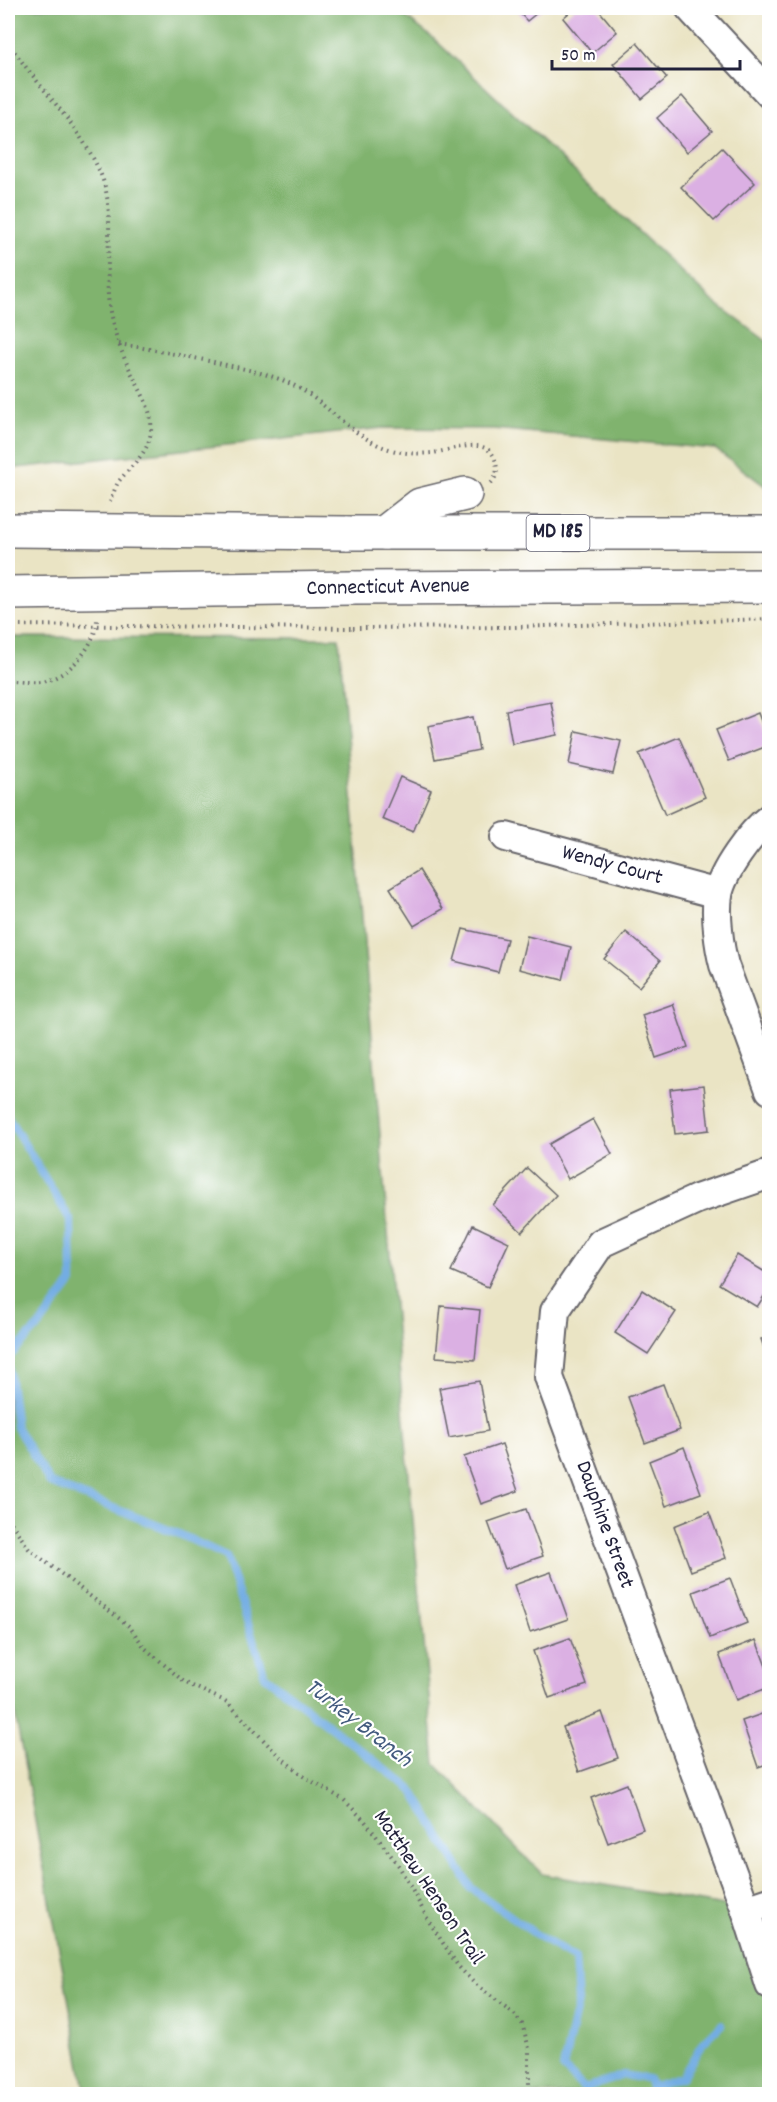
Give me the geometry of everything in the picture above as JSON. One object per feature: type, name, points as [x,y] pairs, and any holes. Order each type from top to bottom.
[{"type":"main road","points":[[384,533],[420,505],[465,494]]},
{"type":"main road","name":"MD 185","points":[[8,530],[770,533]]},
{"type":"main road","points":[[615,585],[616,533]]},
{"type":"main road","name":"Connecticut Avenue","points":[[8,593],[615,585],[770,586]]},
{"type":"street","points":[[690,8],[770,94]]},
{"type":"street","points":[[770,818],[736,854],[718,894],[718,944],[770,1090]]},
{"type":"street","name":"Wendy Court","points":[[506,837],[718,894]]},
{"type":"street","name":"Dauphine Street","points":[[770,1174],[697,1199],[601,1243],[555,1311],[549,1377],[758,1906],[770,1985]]},
{"type":"path","points":[[8,42],[80,134],[99,169],[106,192],[107,298],[119,344],[147,404],[151,420],[150,437],[141,457],[118,483],[109,507]]},
{"type":"path","points":[[119,344],[163,351],[270,376],[312,396],[370,441],[393,451],[411,454],[435,453],[470,444],[480,446],[496,460],[497,471],[494,481],[484,490],[465,494]]},
{"type":"path","points":[[8,681],[40,682],[55,678],[79,660],[96,633],[98,610]]},
{"type":"path","points":[[8,625],[514,627],[770,619]]},
{"type":"path","name":"Matthew Henson Trail","points":[[8,1518],[29,1549],[129,1626],[145,1648],[184,1682],[227,1702],[277,1754],[303,1776],[344,1800],[364,1820],[399,1866],[430,1923],[458,1966],[475,1984],[512,2012],[522,2024],[529,2048],[529,2094]]},
{"type":"green space","points":[[8,8],[394,8],[433,38],[709,298],[769,343],[769,489],[715,449],[493,429],[383,428],[8,469]]},
{"type":"green space","points":[[8,637],[339,638],[399,1365],[435,1764],[542,1874],[746,1910],[769,1985],[769,2094],[86,2094],[8,1676]]},
{"type":"building","points":[[515,8],[543,8],[527,21]]},
{"type":"building","points":[[575,8],[597,8],[617,32],[592,53],[563,18]]},
{"type":"building","points":[[637,43],[667,78],[642,99],[613,64]]},
{"type":"building","points":[[682,96],[712,131],[687,152],[657,118]]},
{"type":"building","points":[[722,148],[755,183],[714,221],[681,187]]},
{"type":"building","points":[[551,702],[557,735],[512,744],[506,710]]},
{"type":"building","points":[[758,713],[770,745],[729,761],[716,730]]},
{"type":"building","points":[[473,717],[479,750],[435,759],[428,726]]},
{"type":"building","points":[[576,731],[621,741],[613,774],[569,764]]},
{"type":"building","points":[[679,737],[705,797],[665,815],[639,754]]},
{"type":"building","points":[[400,777],[431,790],[413,832],[382,819]]},
{"type":"building","points":[[419,870],[443,909],[414,926],[390,888]]},
{"type":"building","points":[[463,929],[507,939],[498,972],[454,961]]},
{"type":"building","points":[[626,932],[660,961],[639,987],[604,959]]},
{"type":"building","points":[[527,936],[571,947],[563,980],[519,969]]},
{"type":"building","points":[[673,1004],[688,1047],[656,1058],[642,1015]]},
{"type":"building","points":[[704,1085],[709,1130],[675,1134],[670,1089]]},
{"type":"building","points":[[593,1119],[612,1154],[568,1179],[549,1144]]},
{"type":"building","points":[[527,1168],[556,1195],[522,1232],[493,1205]]},
{"type":"building","points":[[473,1225],[509,1242],[488,1287],[451,1271]]},
{"type":"building","points":[[737,1255],[770,1275],[770,1287],[757,1307],[719,1284]]},
{"type":"building","points":[[642,1290],[676,1312],[648,1354],[615,1333]]},
{"type":"building","points":[[441,1306],[480,1310],[475,1360],[436,1357]]},
{"type":"building","points":[[770,1337],[770,1362],[769,1362],[761,1339]]},
{"type":"building","points":[[479,1381],[488,1431],[449,1438],[439,1388]]},
{"type":"building","points":[[663,1384],[680,1430],[645,1443],[628,1397]]},
{"type":"building","points":[[502,1444],[518,1491],[481,1504],[464,1457]]},
{"type":"building","points":[[684,1447],[701,1493],[666,1506],[649,1461]]},
{"type":"building","points":[[526,1509],[543,1556],[505,1569],[488,1522]]},
{"type":"building","points":[[709,1512],[726,1558],[691,1571],[674,1526]]},
{"type":"building","points":[[551,1572],[568,1619],[530,1632],[514,1585]]},
{"type":"building","points":[[730,1578],[747,1623],[710,1638],[693,1592]]},
{"type":"building","points":[[570,1638],[587,1685],[549,1698],[533,1651]]},
{"type":"building","points":[[756,1640],[770,1677],[770,1687],[736,1700],[719,1654]]},
{"type":"building","points":[[770,1711],[770,1763],[758,1767],[742,1721]]},
{"type":"building","points":[[602,1712],[618,1758],[579,1772],[563,1727]]},
{"type":"building","points":[[627,1784],[643,1829],[608,1843],[591,1798]]},
{"type":"waterway","name":"Turkey Branch","points":[[8,1117],[71,1221],[72,1282],[40,1325],[8,1358]]},
{"type":"waterway","name":"Turkey Branch","points":[[8,1365],[16,1426],[50,1483],[179,1534],[226,1556],[265,1676],[412,1790],[471,1888],[544,1940],[575,1958],[578,2002],[563,2068],[585,2089],[623,2075],[648,2079],[654,2094]]},
{"type":"waterway","points":[[651,2087],[682,2077],[702,2044],[721,2025]]}]
